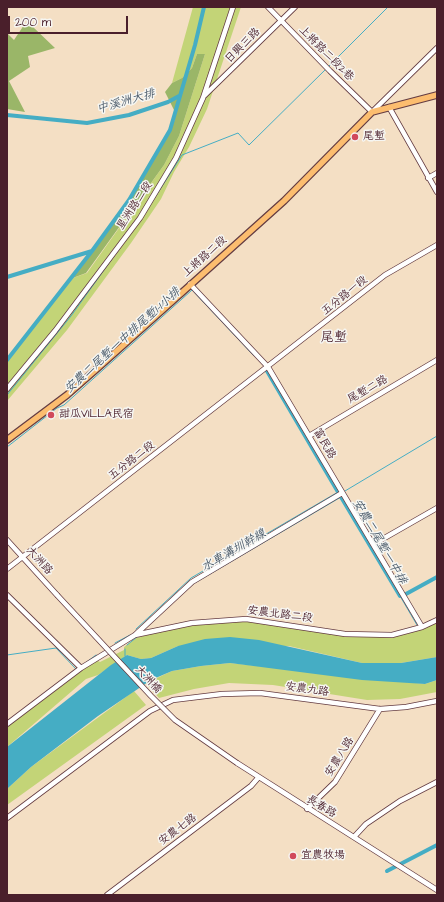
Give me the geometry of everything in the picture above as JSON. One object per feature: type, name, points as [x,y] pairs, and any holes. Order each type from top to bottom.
[{"type":"main road","points":[[372,112],[437,95]]},
{"type":"main road","name":"上將路二段","points":[[7,440],[67,395],[284,201],[372,112]]},
{"type":"street","name":"星洲路二段","points":[[7,389],[55,331],[140,218],[176,158],[203,98],[233,7]]},
{"type":"street","name":"上將路二段2巷","points":[[268,7],[372,112]]},
{"type":"street","name":"日興三路","points":[[203,98],[295,7]]},
{"type":"street","points":[[372,112],[437,48]]},
{"type":"street","points":[[389,107],[437,192]]},
{"type":"street","points":[[428,178],[437,173]]},
{"type":"street","name":"五分路一段","points":[[268,367],[385,274],[437,245]]},
{"type":"street","name":"富民路","points":[[190,284],[268,367],[422,627]]},
{"type":"street","name":"尾塹二路","points":[[309,436],[437,360]]},
{"type":"street","name":"五分路二段","points":[[7,569],[268,367]]},
{"type":"street","points":[[7,724],[81,668],[135,635],[192,582],[342,493]]},
{"type":"street","points":[[374,544],[437,508]]},
{"type":"street","name":"大洲路","points":[[7,540],[57,595]]},
{"type":"street","points":[[7,595],[81,668]]},
{"type":"street","name":"大洲橋","points":[[57,595],[175,720],[237,763]]},
{"type":"street","name":"安農北路二段","points":[[135,635],[192,623],[246,619],[275,622],[344,634],[392,634],[422,627],[437,620]]},
{"type":"street","name":"安農九路","points":[[7,818],[150,712],[173,700],[222,694],[260,693],[380,709],[406,707],[437,701]]},
{"type":"street","name":"安農八路","points":[[307,809],[335,782],[380,709]]},
{"type":"street","name":"長春路","points":[[237,763],[258,778],[437,890]]},
{"type":"street","name":"安農七路","points":[[106,895],[247,790],[258,778]]},
{"type":"street","points":[[354,837],[366,824],[400,801],[437,782]]},
{"type":"green space","points":[[193,7],[241,7],[207,109],[189,147],[174,172],[161,199],[131,243],[67,330],[7,401],[7,360],[70,279],[87,273],[164,165],[179,136],[205,54],[197,54],[192,68],[182,78],[172,83]]},
{"type":"green space","points":[[24,25],[33,27],[55,48],[28,56],[30,67],[9,81],[25,112],[7,109],[7,33],[14,40]]},
{"type":"green space","points":[[197,54],[205,54],[179,136],[164,165],[86,273],[70,279],[129,200],[170,131],[175,119],[174,110],[165,92],[172,83],[182,78],[192,68]]},
{"type":"green space","points":[[246,619],[345,634],[392,635],[437,620],[437,657],[401,663],[362,663],[289,646],[178,646],[151,658],[141,659],[127,655],[98,675],[86,679],[7,747],[7,727],[96,660],[100,662],[124,650],[124,647],[136,638],[192,623]]},
{"type":"green space","points":[[230,663],[425,684],[437,680],[437,692],[400,699],[367,700],[273,685],[229,683],[194,689],[159,698],[146,683],[172,671]]},
{"type":"green space","points":[[134,691],[146,705],[7,805],[7,789],[31,767]]},
{"type":"water","points":[[230,637],[259,640],[362,663],[401,663],[437,657],[437,680],[425,684],[362,680],[230,663],[172,671],[151,680],[98,716],[31,767],[7,789],[7,747],[111,665],[127,655],[141,659],[151,658],[178,646],[205,639]]},
{"type":"waterway","points":[[7,360],[92,251],[129,200],[170,130],[195,45],[204,7]]},
{"type":"waterway","points":[[329,66],[388,7]]},
{"type":"waterway","points":[[145,213],[182,155],[238,133],[249,145],[325,70]]},
{"type":"waterway","name":"中溪洲大排","points":[[7,115],[87,123],[129,115],[168,102],[179,96]]},
{"type":"waterway","points":[[7,395],[71,316],[122,245]]},
{"type":"waterway","points":[[7,277],[92,251]]},
{"type":"waterway","name":"安農二尾塹一中排尾塹1-1小排","points":[[7,447],[57,408],[64,405],[192,290],[254,356]]},
{"type":"waterway","points":[[267,371],[338,492]]},
{"type":"waterway","name":"水車溝圳幹線","points":[[345,491],[437,436]]},
{"type":"waterway","points":[[136,629],[191,578],[338,492]]},
{"type":"waterway","name":"水車溝圳幹線","points":[[193,584],[341,497]]},
{"type":"waterway","name":"安農二尾塹一中排","points":[[341,497],[400,596]]},
{"type":"waterway","name":"安農二尾塹一中排","points":[[406,594],[437,577]]},
{"type":"waterway","points":[[400,596],[417,625]]},
{"type":"waterway","points":[[115,643],[130,635]]},
{"type":"waterway","name":"水車溝圳幹線","points":[[127,645],[137,637]]},
{"type":"waterway","points":[[7,655],[56,648],[76,669]]},
{"type":"waterway","name":"水車溝圳幹線","points":[[125,649],[125,656]]},
{"type":"waterway","points":[[84,664],[96,655]]},
{"type":"waterway","points":[[387,871],[437,845]]},
{"type":"place","name":"尾塹","points":[[355,137]]},
{"type":"place","name":"甜瓜VILLA民宿","points":[[51,415]]},
{"type":"place","name":"宜農牧場","points":[[293,856]]},
{"type":"district","name":"尾塹","points":[[334,338]]}]
